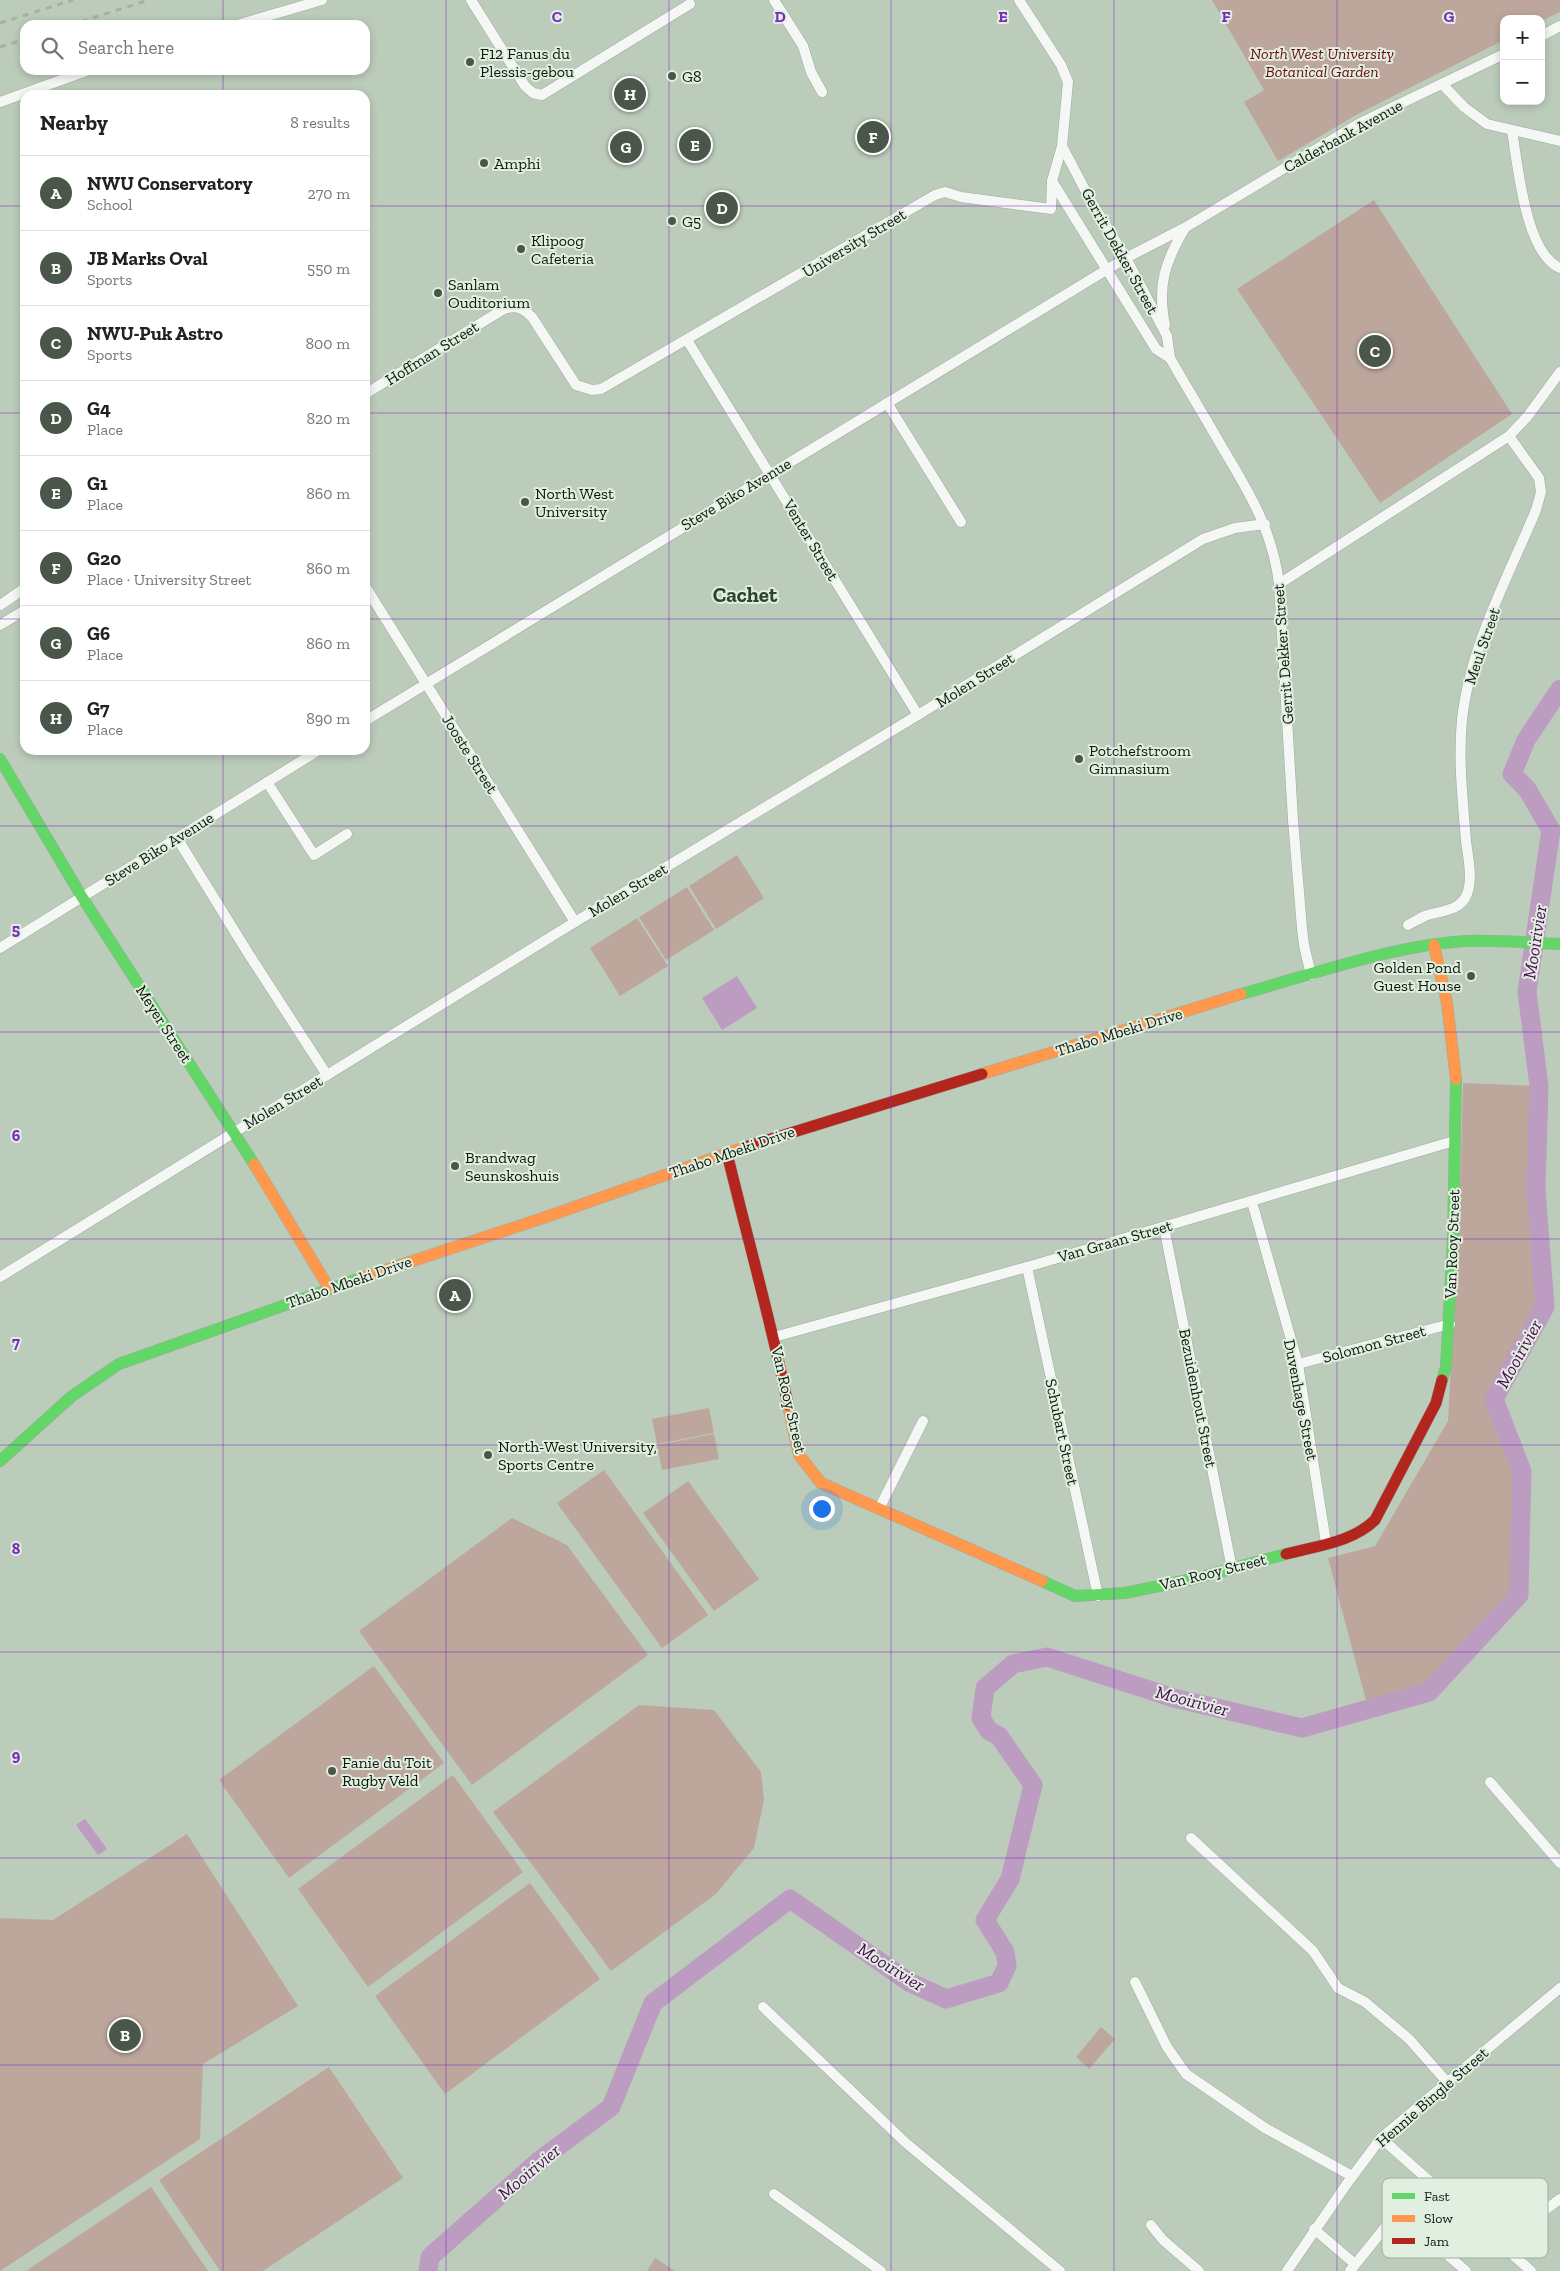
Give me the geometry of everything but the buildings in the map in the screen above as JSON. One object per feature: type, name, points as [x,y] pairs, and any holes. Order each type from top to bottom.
[{"type":"street","points":[[254,20],[322,0]]},
{"type":"street","points":[[471,0],[525,86],[534,93],[542,94],[690,4]]},
{"type":"street","points":[[774,0],[803,46],[811,72],[822,92]]},
{"type":"street","name":"University Street","points":[[498,312],[508,307],[526,310],[576,385],[592,390],[601,389],[935,195],[945,192],[961,197],[1051,210],[1052,181],[1062,146],[1068,82],[1061,65],[1019,0]]},
{"type":"street","points":[[1545,34],[1560,26]]},
{"type":"street","name":"Calderbank Avenue","points":[[1108,269],[1186,227],[1360,123],[1500,56]]},
{"type":"street","points":[[34,90],[76,75]]},
{"type":"street","points":[[1442,84],[1479,119],[1494,127],[1560,140]]},
{"type":"street","points":[[0,102],[20,95]]},
{"type":"street","points":[[1512,131],[1534,235],[1545,256],[1560,268]]},
{"type":"street","name":"Gerrit Dekker Street","points":[[1062,146],[1092,203],[1126,258],[1167,336],[1170,358],[1245,486],[1265,524],[1275,556],[1279,584],[1294,840],[1304,945],[1312,975]]},
{"type":"street","name":"Gerrit Dekker Street","points":[[1052,181],[1156,349],[1170,358]]},
{"type":"street","name":"Calderbank Avenue","points":[[1167,336],[1160,303],[1162,283],[1175,245],[1186,227]]},
{"type":"street","name":"Steve Biko Avenue","points":[[370,718],[1108,269]]},
{"type":"street","name":"Hoffman Street","points":[[370,391],[498,312]]},
{"type":"street","name":"Venter Street","points":[[688,340],[918,715]]},
{"type":"street","points":[[1279,584],[1509,436],[1527,418],[1560,372]]},
{"type":"street","points":[[887,403],[961,522]]},
{"type":"street","name":"Meul Street","points":[[1408,924],[1425,916],[1454,908],[1468,894],[1469,873],[1461,772],[1462,721],[1465,700],[1473,663],[1536,510],[1541,492],[1539,478],[1509,436]]},
{"type":"street","name":"Molen Street","points":[[0,1277],[575,922],[918,715],[1203,539],[1235,528],[1265,524]]},
{"type":"street","points":[[0,605],[20,591]]},
{"type":"street","name":"Jooste Street","points":[[370,594],[575,922]]},
{"type":"street","points":[[0,625],[20,613]]},
{"type":"street","name":"Steve Biko Avenue","points":[[0,948],[311,755]]},
{"type":"street","name":"Meyer Street","points":[[0,759],[82,897],[234,1132],[329,1288]]},
{"type":"street","points":[[268,782],[314,855],[347,834]]},
{"type":"street","points":[[177,838],[248,954],[328,1075]]},
{"type":"street","name":"Thabo Mbeki Drive","points":[[0,1461],[81,1387],[101,1373],[136,1357],[329,1288],[543,1218],[727,1153],[1241,994],[1390,953],[1434,945],[1468,942],[1556,944]]},
{"type":"street","name":"Van Rooy Street","points":[[727,1153],[774,1337],[799,1454],[809,1470],[821,1483],[1075,1596],[1125,1593],[1232,1568],[1326,1543],[1359,1533],[1375,1520],[1436,1403],[1446,1366],[1450,1324],[1456,1075],[1447,1004],[1434,945]]},
{"type":"street","name":"Van Graan Street","points":[[774,1337],[1027,1267],[1454,1141]]},
{"type":"street","name":"Duvenhage Street","points":[[1252,1202],[1298,1364],[1326,1543]]},
{"type":"street","name":"Bezuidenhout Street","points":[[1164,1227],[1232,1568]]},
{"type":"street","name":"Schubart Street","points":[[1027,1267],[1098,1596]]},
{"type":"street","name":"Solomon Street","points":[[1298,1364],[1450,1324]]},
{"type":"street","points":[[879,1508],[923,1421]]},
{"type":"street","points":[[1490,1782],[1560,1863]]},
{"type":"street","points":[[1192,1838],[1312,1951],[1338,1988],[1365,2002],[1409,2039],[1447,2082]]},
{"type":"street","points":[[1135,1982],[1167,2047],[1186,2074],[1265,2128],[1352,2176]]},
{"type":"street","name":"Hennie Bingle Street","points":[[1287,2271],[1314,2229],[1381,2138],[1560,1988]]},
{"type":"street","points":[[764,2007],[906,2142],[1060,2271]]},
{"type":"street","points":[[1381,2138],[1426,2178]]},
{"type":"street","points":[[774,2194],[881,2271]]},
{"type":"street","points":[[1548,2208],[1560,2199]]},
{"type":"street","points":[[1151,2225],[1163,2240],[1200,2271]]},
{"type":"street","points":[[1314,2229],[1353,2268],[1382,2229]]},
{"type":"street","points":[[1451,2258],[1466,2271]]},
{"type":"street","points":[[1516,2258],[1531,2271]]},
{"type":"green space","name":"North West University Botanical Garden","points":[[1212,0],[1560,0],[1560,12],[1545,19],[1545,15],[1500,15],[1500,42],[1358,114],[1278,161],[1244,102],[1264,90]]},
{"type":"green space","points":[[1374,200],[1512,414],[1380,503],[1237,289]]},
{"type":"green space","points":[[737,855],[764,898],[716,929],[689,886]]},
{"type":"green space","points":[[687,887],[714,930],[666,960],[639,917]]},
{"type":"green space","points":[[637,918],[668,966],[620,996],[590,948]]},
{"type":"green space","points":[[1463,1083],[1539,1086],[1536,1190],[1545,1307],[1495,1399],[1522,1471],[1519,1595],[1429,1692],[1368,1708],[1328,1558],[1375,1546],[1448,1421],[1460,1191]]},
{"type":"green space","points":[[709,1408],[714,1433],[657,1444],[652,1419]]},
{"type":"green space","points":[[714,1434],[719,1459],[662,1470],[657,1445]]},
{"type":"green space","points":[[604,1470],[708,1615],[662,1648],[557,1503]]},
{"type":"green space","points":[[688,1481],[759,1579],[714,1611],[643,1513]]},
{"type":"green space","points":[[512,1518],[567,1545],[648,1655],[472,1785],[359,1631]]},
{"type":"green space","name":"Fanie du Toit Rugby Veld","points":[[374,1666],[444,1763],[289,1878],[219,1780]]},
{"type":"green space","points":[[639,1705],[714,1710],[761,1772],[764,1800],[754,1848],[716,1894],[611,1971],[493,1812]]},
{"type":"green space","points":[[453,1775],[523,1872],[368,1987],[298,1889]]},
{"type":"green space","points":[[187,1834],[298,2006],[203,2064],[200,2139],[0,2271],[0,1918],[53,1920]]},
{"type":"green space","points":[[530,1883],[600,1979],[445,2094],[375,1996]]},
{"type":"green space","points":[[1101,2027],[1115,2039],[1089,2069],[1076,2057]]},
{"type":"green space","points":[[329,2067],[403,2178],[263,2271],[220,2271],[159,2180]]},
{"type":"green space","points":[[151,2187],[208,2271],[26,2271]]},
{"type":"green space","points":[[655,2258],[675,2271],[647,2271]]},
{"type":"shaded area","points":[[737,976],[757,1008],[722,1030],[702,998]]},
{"type":"shaded area","points":[[85,1819],[107,1849],[98,1855],[76,1825]]},
{"type":"waterway","name":"Mooirivier","points":[[428,2271],[430,2257],[540,2160],[611,2107],[653,2003],[790,1899],[909,1982],[946,1999],[999,1983],[1007,1966],[1005,1952],[985,1920],[1010,1879],[1033,1785],[999,1736],[989,1731],[981,1718],[985,1688],[1013,1664],[1047,1657],[1174,1698],[1302,1728],[1429,1692],[1519,1595],[1522,1471],[1494,1399],[1545,1307],[1536,1190],[1539,1086],[1527,992],[1551,830],[1527,789],[1512,774],[1526,740],[1560,689]]},
{"type":"railway","points":[[0,23],[73,0]]},
{"type":"railway","points":[[86,20],[149,0]]},
{"type":"railway","points":[[0,47],[20,41]]},
{"type":"traffic: fast","points":[[0,759],[82,897],[254,1164]]},
{"type":"traffic: fast","points":[[1241,994],[1383,954],[1441,943],[1503,941],[1560,944]]},
{"type":"traffic: fast","points":[[1442,1380],[1446,1367],[1453,1237],[1456,1079]]},
{"type":"traffic: fast","points":[[0,1461],[72,1396],[119,1364],[361,1278]]},
{"type":"traffic: fast","points":[[1042,1581],[1075,1596],[1125,1593],[1193,1579],[1286,1554]]},
{"type":"traffic: slow","points":[[1434,945],[1447,1003],[1456,1079]]},
{"type":"traffic: slow","points":[[982,1074],[1241,994]]},
{"type":"traffic: slow","points":[[361,1278],[543,1218],[745,1147]]},
{"type":"traffic: slow","points":[[254,1164],[329,1288]]},
{"type":"traffic: slow","points":[[788,1405],[799,1455],[821,1483],[1042,1581]]},
{"type":"traffic: jam","points":[[745,1147],[982,1074]]},
{"type":"traffic: jam","points":[[727,1153],[767,1310],[788,1405]]},
{"type":"traffic: jam","points":[[1286,1554],[1322,1546],[1345,1538],[1375,1520],[1436,1403],[1442,1380]]},
{"type":"place","name":"F12 Fanus du Plessis-gebou","points":[[470,62]]},
{"type":"place","name":"G8","points":[[672,76]]},
{"type":"place","name":"G7","points":[[630,94]]},
{"type":"place","name":"G20","points":[[873,137]]},
{"type":"place","name":"G1","points":[[695,145]]},
{"type":"place","name":"G6","points":[[626,147]]},
{"type":"place","name":"Amphi","points":[[484,163]]},
{"type":"place","name":"G4","points":[[722,208]]},
{"type":"place","name":"G5","points":[[672,221]]},
{"type":"place","name":"Klipoog Cafeteria","points":[[521,249]]},
{"type":"place","name":"Sanlam Ouditorium","points":[[438,293]]},
{"type":"place","name":"NWU-Puk Astro","points":[[1375,351]]},
{"type":"place","name":"North West University","points":[[525,502]]},
{"type":"place","name":"Potchefstroom Gimnasium","points":[[1079,759]]},
{"type":"place","name":"Golden Pond Guest House","points":[[1471,976]]},
{"type":"place","name":"Brandwag Seunskoshuis","points":[[455,1166]]},
{"type":"place","name":"NWU Conservatory","points":[[455,1295]]},
{"type":"place","name":"North-West University, Sports Centre","points":[[488,1455]]},
{"type":"place","name":"Fanie du Toit Rugby Veld","points":[[332,1771]]},
{"type":"place","name":"JB Marks Oval","points":[[125,2035]]},
{"type":"district","name":"Cachet","points":[[745,594]]}]
